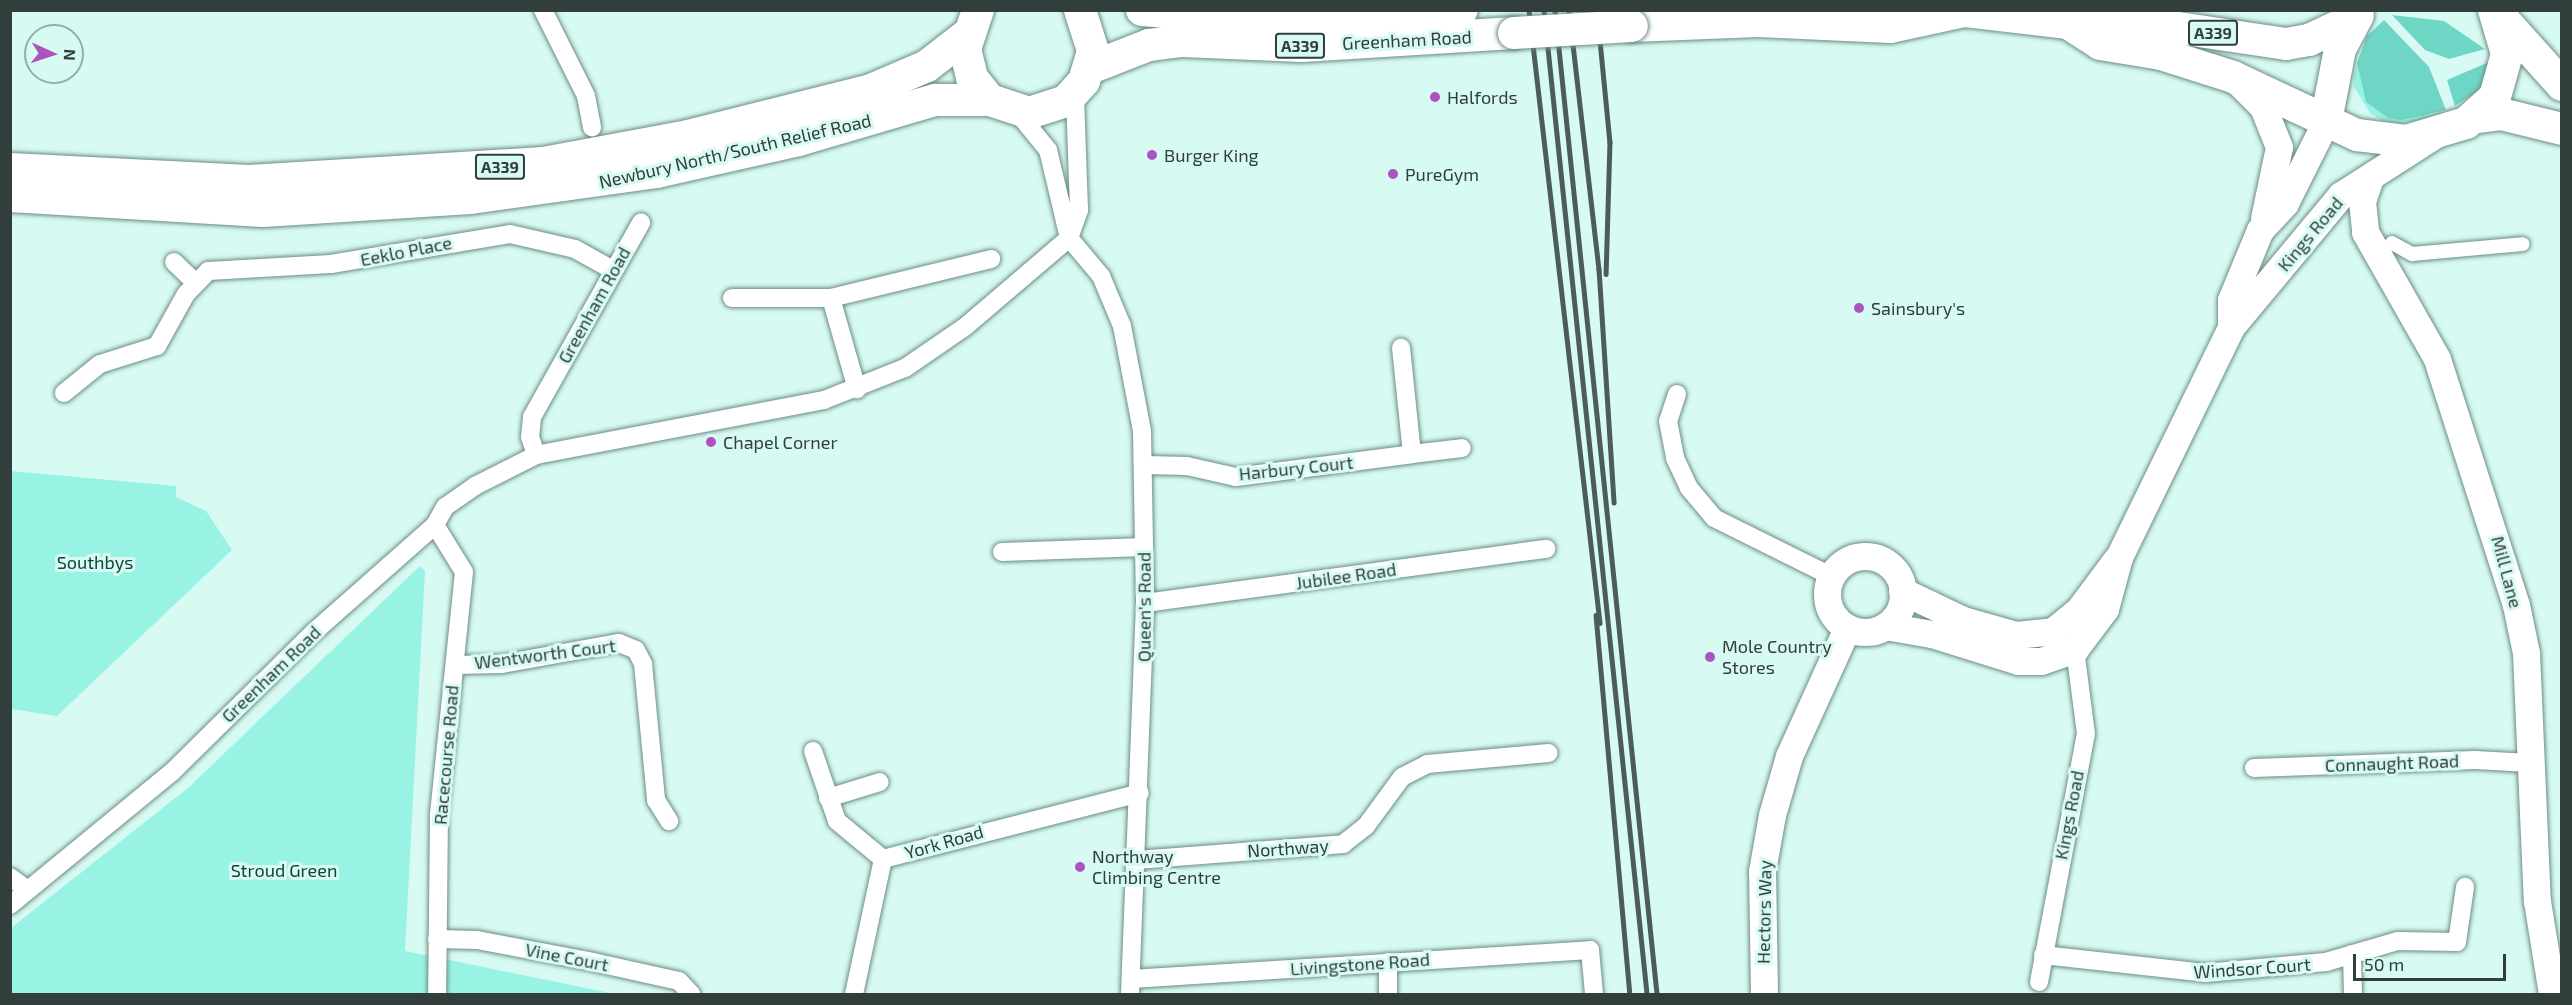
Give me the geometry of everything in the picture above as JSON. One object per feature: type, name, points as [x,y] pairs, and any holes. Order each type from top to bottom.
[{"type":"highway","points":[[1080,10],[1091,33],[1082,80]]},
{"type":"highway","name":"Greenham Road","points":[[1142,10],[1263,20],[1462,10]]},
{"type":"highway","name":"A339","points":[[1850,10],[1909,23],[1959,11],[2068,23],[2105,17],[2286,44],[2309,40],[2358,15]]},
{"type":"highway","points":[[2497,13],[2562,86]]},
{"type":"highway","points":[[2478,117],[2494,97],[2506,66],[2506,37],[2497,13]]},
{"type":"highway","points":[[2358,15],[2340,49],[2326,121],[2377,139],[2433,136],[2478,117],[2501,114],[2562,129]]},
{"type":"highway","name":"Greenham Road","points":[[1003,106],[1054,108],[1082,80],[1149,45],[1182,41],[1302,46],[1632,27],[1689,21],[1909,23]]},
{"type":"highway","points":[[972,23],[972,78],[1003,106]]},
{"type":"highway","name":"Newbury North/South Relief Road","points":[[10,169],[249,182],[543,163],[688,136],[871,90],[927,66],[972,23]]},
{"type":"highway","name":"A339","points":[[2068,23],[2100,44],[2161,54],[2234,77],[2326,121]]},
{"type":"highway","name":"Newbury North/South Relief Road","points":[[10,196],[263,211],[471,198],[657,171],[799,140],[935,100],[1003,106]]},
{"type":"main road","points":[[2234,77],[2263,107],[2279,147],[2260,230]]},
{"type":"main road","name":"Kings Road","points":[[2230,327],[2231,300],[2260,230],[2285,203],[2326,121]]},
{"type":"main road","name":"Kings Road","points":[[2077,659],[2105,609],[2119,557],[2230,327],[2341,195],[2433,136]]},
{"type":"main road","name":"Mill Lane","points":[[2370,178],[2362,201],[2365,232],[2437,359],[2511,585],[2526,653],[2537,901],[2552,994]]},
{"type":"main road","points":[[1885,626],[1900,607],[1902,591],[1894,571],[1877,558],[1856,557],[1832,576],[1827,599],[1847,628],[1866,632],[1885,626],[1932,634],[2030,661],[2077,659]]},
{"type":"main road","name":"Kings Road","points":[[2077,659],[2078,610],[2103,571],[2119,557]]},
{"type":"main road","points":[[1902,591],[1963,620],[2016,635],[2053,630],[2078,610]]},
{"type":"main road","name":"Hectors Way","points":[[1764,994],[1762,871],[1772,815],[1789,756],[1847,628]]},
{"type":"street","points":[[543,10],[586,96],[592,127]]},
{"type":"street","points":[[1069,238],[1079,210],[1082,80]]},
{"type":"street","points":[[1003,106],[1035,130],[1055,164],[1069,238]]},
{"type":"street","name":"Greenham Road","points":[[536,455],[532,417],[641,223]]},
{"type":"street","name":"Eeklo Place","points":[[195,282],[208,272],[331,264],[510,234],[575,249],[613,270]]},
{"type":"street","name":"Greenham Road","points":[[10,905],[172,771],[314,632],[435,525],[445,507],[475,486],[536,455],[747,418],[857,388],[933,350],[1069,238]]},
{"type":"street","name":"Queen's Road","points":[[1069,238],[1101,276],[1122,326],[1144,465],[1146,603],[1140,793],[1130,987]]},
{"type":"street","points":[[2392,243],[2412,254],[2523,244]]},
{"type":"street","points":[[732,298],[831,298],[991,259]]},
{"type":"street","points":[[64,393],[100,364],[157,346],[195,282],[174,262]]},
{"type":"street","points":[[831,298],[857,388]]},
{"type":"street","points":[[1401,348],[1412,454]]},
{"type":"street","points":[[1677,394],[1668,421],[1675,458],[1689,488],[1714,518],[1832,576]]},
{"type":"street","name":"Harbury Court","points":[[1144,465],[1187,466],[1236,477],[1462,448]]},
{"type":"street","name":"Racecourse Road","points":[[435,525],[464,572],[439,815],[437,994]]},
{"type":"street","points":[[1002,552],[1144,547]]},
{"type":"street","name":"Jubilee Road","points":[[1146,603],[1546,549]]},
{"type":"street","name":"Wentworth Court","points":[[455,665],[502,664],[619,643],[636,650],[644,675],[656,800],[669,821]]},
{"type":"street","name":"Kings Road","points":[[2039,982],[2086,721],[2077,659]]},
{"type":"street","points":[[813,751],[837,821],[883,859]]},
{"type":"street","name":"Northway","points":[[1137,860],[1342,844],[1366,826],[1402,777],[1427,764],[1549,753]]},
{"type":"street","name":"Connaught Road","points":[[2254,768],[2475,760],[2530,763]]},
{"type":"street","points":[[828,798],[880,782]]},
{"type":"street","name":"York Road","points":[[854,994],[883,859],[1140,793]]},
{"type":"street","points":[[10,877],[28,890]]},
{"type":"street","name":"Windsor Court","points":[[2043,955],[2205,973],[2326,962],[2398,941],[2457,942],[2465,887]]},
{"type":"street","name":"Vine Court","points":[[437,939],[477,940],[593,962],[679,981],[691,994]]},
{"type":"street","name":"Livingstone Road","points":[[1130,987],[1388,962],[1590,950],[1594,994]]},
{"type":"street","points":[[2352,954],[2353,994]]},
{"type":"street","points":[[1388,962],[1388,994]]},
{"type":"green space","points":[[2392,15],[2444,21],[2485,49],[2449,59],[2425,50]]},
{"type":"green space","points":[[2384,20],[2429,67],[2446,110],[2402,120],[2388,118],[2366,102],[2357,63],[2367,36]]},
{"type":"green space","points":[[2489,62],[2479,90],[2455,106],[2447,80]]},
{"type":"green space","points":[[2357,63],[2430,115],[2440,111],[2442,117],[2389,125],[2370,113],[2354,87]]},
{"type":"green space","name":"Southbys","points":[[10,471],[176,486],[176,497],[206,511],[232,550],[57,716],[11,709]]},
{"type":"green space","name":"Stroud Green","points":[[420,566],[425,571],[405,951],[615,994],[11,994],[11,928],[188,788]]},
{"type":"railway","points":[[1529,10],[1600,623]]},
{"type":"railway","points":[[1544,10],[1647,994]]},
{"type":"railway","points":[[1555,10],[1657,994]]},
{"type":"railway","points":[[1569,10],[1599,269],[1614,503]]},
{"type":"railway","points":[[1597,10],[1610,142],[1606,274]]},
{"type":"railway","points":[[1596,615],[1630,994]]},
{"type":"place","name":"Halfords","points":[[1435,97]]},
{"type":"place","name":"Burger King","points":[[1152,155]]},
{"type":"place","name":"PureGym","points":[[1393,174]]},
{"type":"place","name":"Sainsbury's","points":[[1859,308]]},
{"type":"place","name":"Chapel Corner","points":[[711,442]]},
{"type":"place","name":"Mole Country Stores","points":[[1710,657]]},
{"type":"place","name":"Northway Climbing Centre","points":[[1080,867]]}]
